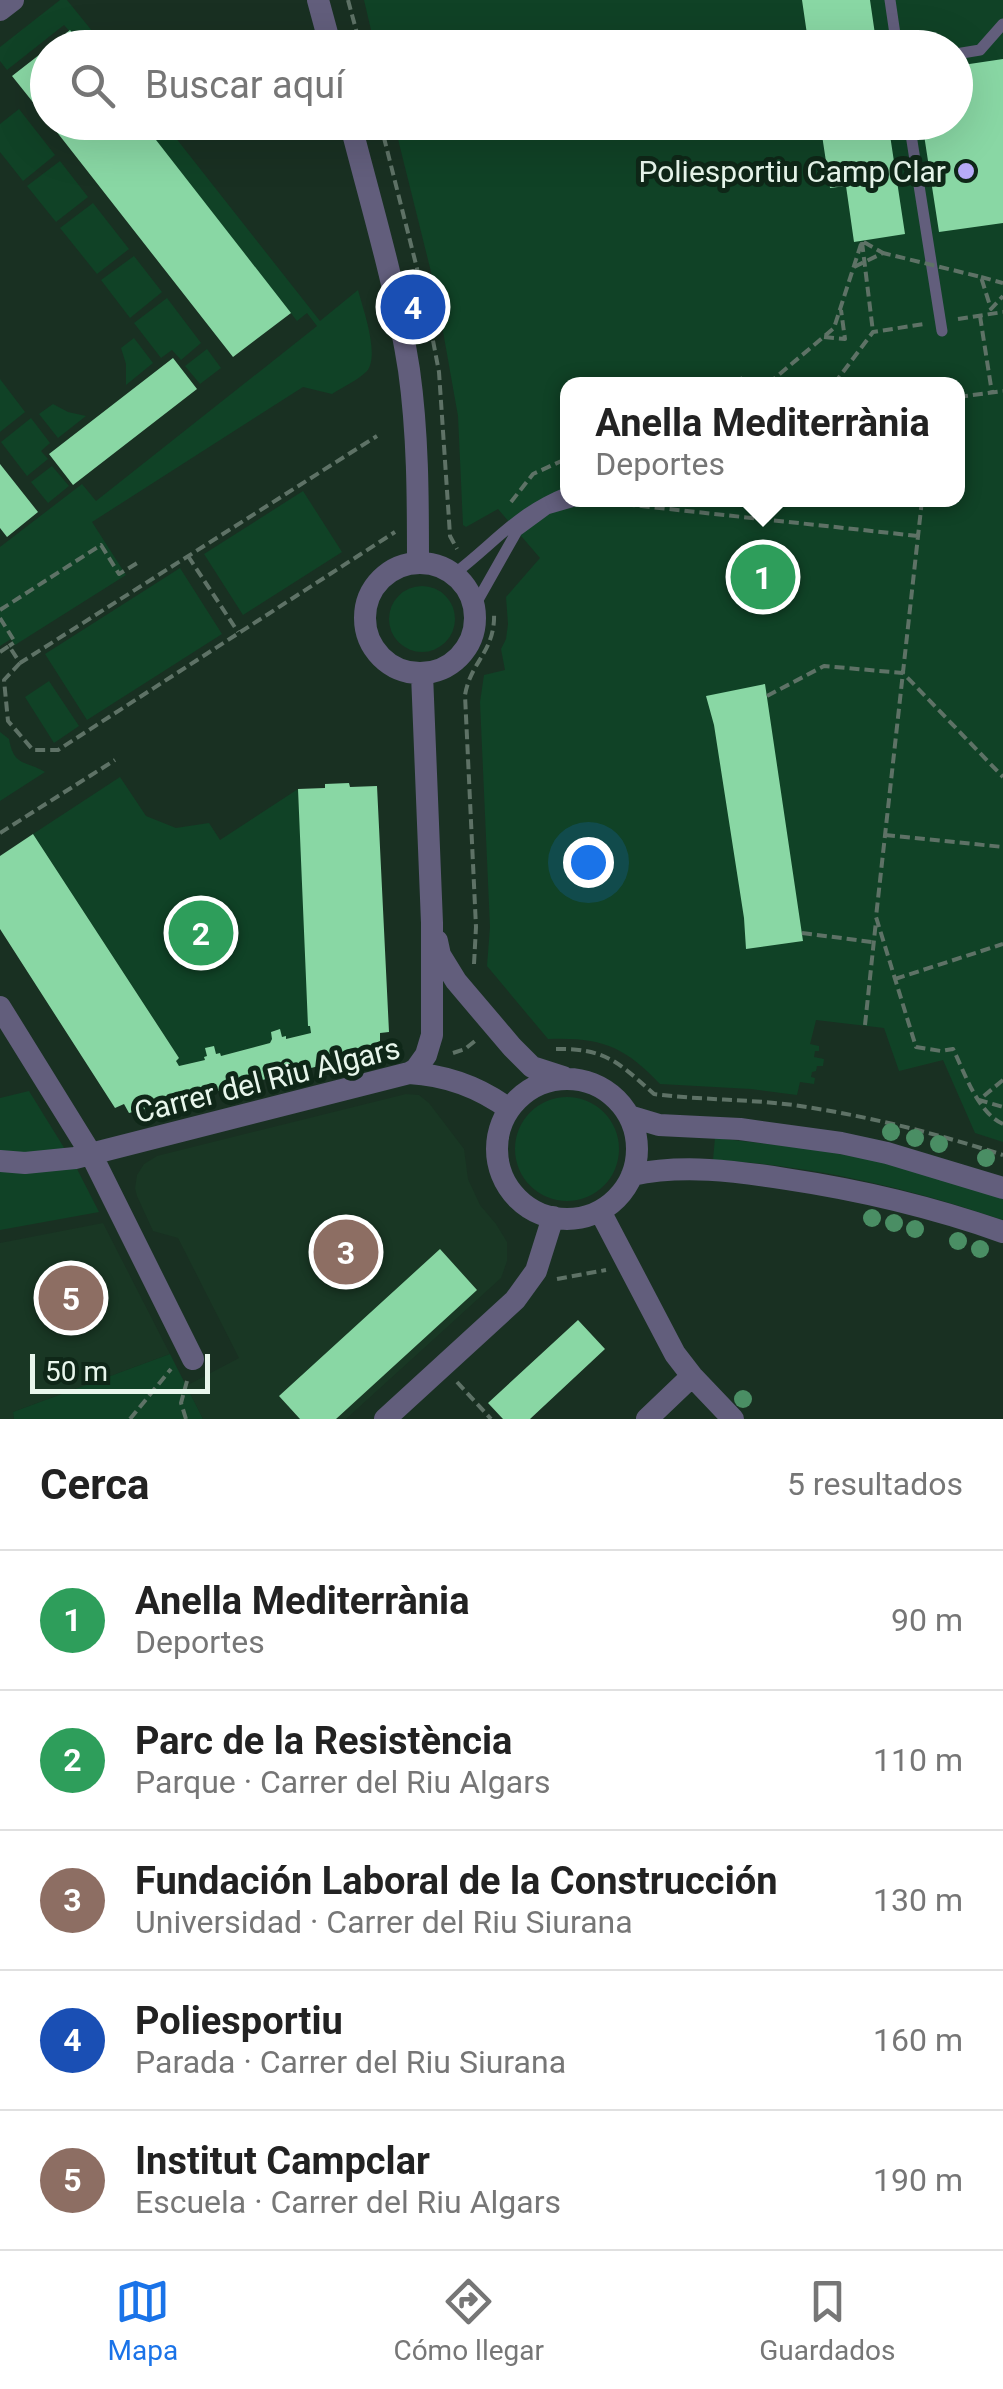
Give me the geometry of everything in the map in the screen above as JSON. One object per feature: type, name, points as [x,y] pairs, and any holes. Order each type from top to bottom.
[{"type":"street","points":[[0,10],[12,0]]},
{"type":"street","points":[[318,0],[326,30]]},
{"type":"street","points":[[355,140],[398,307],[409,371],[416,428],[418,562]]},
{"type":"street","points":[[418,562],[454,574],[467,589],[474,606],[475,626],[458,660],[441,670],[422,674],[400,670],[376,653],[368,638],[363,612],[374,587],[386,574],[418,562]]},
{"type":"street","points":[[408,1073],[426,1055],[432,1035],[432,923],[422,674]]},
{"type":"street","points":[[432,923],[440,955],[456,981],[532,1067],[588,1082],[608,1092],[624,1107],[634,1127],[637,1151],[632,1175],[620,1196],[600,1211],[577,1218],[553,1218],[530,1209],[512,1192],[501,1173],[496,1151],[499,1129],[517,1101],[523,1072],[512,1047]]},
{"type":"street","points":[[0,1007],[91,1154],[186,1366]]},
{"type":"street","name":"Carrer del Riu Algars","points":[[0,1161],[69,1160],[408,1073],[436,1074],[517,1101]]},
{"type":"street","points":[[517,1101],[544,1082],[566,1078]]},
{"type":"street","points":[[629,1116],[660,1124],[740,1129],[841,1144],[942,1168],[1003,1188]]},
{"type":"street","points":[[632,1175],[659,1169],[737,1171],[838,1187],[950,1214],[1003,1232]]},
{"type":"street","points":[[600,1211],[675,1354],[733,1419]]},
{"type":"street","points":[[385,1419],[515,1300],[536,1271],[553,1218]]},
{"type":"street","points":[[647,1419],[692,1376]]},
{"type":"lane","points":[[890,0],[895,30]]},
{"type":"lane","points":[[973,51],[980,50],[1003,24]]},
{"type":"lane","points":[[912,140],[941,326]]},
{"type":"lane","points":[[454,574],[511,524],[560,495]]},
{"type":"lane","points":[[474,606],[518,531],[547,509],[560,505]]},
{"type":"path","points":[[349,1],[356,30]]},
{"type":"path","points":[[862,240],[883,253],[1003,283]]},
{"type":"path","points":[[776,377],[834,328],[862,240]]},
{"type":"path","points":[[839,377],[873,332],[862,240]]},
{"type":"path","points":[[854,267],[883,253]]},
{"type":"path","points":[[981,277],[991,309],[1003,296]]},
{"type":"path","points":[[824,337],[845,339],[840,308]]},
{"type":"path","points":[[873,332],[941,326],[1003,312]]},
{"type":"path","points":[[980,316],[992,393]]},
{"type":"path","points":[[965,397],[1003,391]]},
{"type":"path","points":[[377,436],[20,663],[4,680],[8,721],[33,750],[58,750],[395,532]]},
{"type":"path","points":[[510,503],[533,474],[560,462]]},
{"type":"path","points":[[645,507],[918,536]]},
{"type":"path","points":[[864,1025],[921,507]]},
{"type":"path","points":[[0,610],[101,546],[119,574],[139,562]]},
{"type":"path","points":[[188,556],[239,633]]},
{"type":"path","points":[[0,618],[15,642],[0,652]]},
{"type":"path","points":[[9,646],[20,663]]},
{"type":"path","points":[[767,696],[824,666],[903,673],[1003,778]]},
{"type":"path","points":[[0,723],[8,721]]},
{"type":"path","points":[[0,833],[115,760]]},
{"type":"path","points":[[886,836],[1003,847]]},
{"type":"path","points":[[876,917],[916,1047],[941,1051],[953,1048],[979,1100],[994,1120],[1003,1124]]},
{"type":"path","points":[[802,933],[874,942]]},
{"type":"path","points":[[896,980],[1003,944]]},
{"type":"path","points":[[451,1053],[465,1050],[483,1035]]},
{"type":"path","points":[[546,1051],[578,1049],[607,1057],[632,1072],[654,1094],[765,1102],[834,1112],[1003,1155]]},
{"type":"path","points":[[979,1100],[1003,1080]]},
{"type":"path","points":[[979,1100],[1003,1107]]},
{"type":"path","points":[[558,1279],[610,1269]]},
{"type":"path","points":[[130,1419],[186,1366]]},
{"type":"path","points":[[186,1366],[181,1403],[186,1419]]},
{"type":"path","points":[[457,1382],[491,1419]]},
{"type":"shaded area","points":[[60,0],[67,0],[91,30],[69,30],[64,25],[58,30],[30,30],[30,52],[7,70],[0,61],[0,47]]},
{"type":"shaded area","points":[[364,0],[1003,0],[1003,1142],[975,1133],[943,1060],[899,1071],[884,1028],[816,1020],[810,1044],[819,1046],[814,1057],[824,1059],[823,1066],[812,1072],[814,1084],[800,1082],[797,1095],[660,1084],[635,1061],[610,1046],[548,1039],[487,966],[490,927],[480,702],[484,675],[505,670],[501,649],[508,624],[506,597],[540,558],[498,509],[466,527],[463,525],[458,416],[436,292],[398,140],[973,140],[973,30],[371,30]]},
{"type":"shaded area","points":[[19,109],[30,123],[30,140],[43,140],[55,155],[23,181],[0,152],[0,124]]},
{"type":"shaded area","points":[[155,140],[177,140],[320,321],[358,290],[369,332],[371,364],[367,371],[332,394],[303,387],[92,522],[126,575],[15,645],[11,639],[0,646],[0,547],[82,484],[96,501],[317,326],[307,313],[297,321]]},
{"type":"shaded area","points":[[60,161],[88,197],[56,222],[27,186]]},
{"type":"shaded area","points":[[93,203],[129,249],[97,274],[60,228]]},
{"type":"shaded area","points":[[134,256],[162,292],[130,318],[101,280]]},
{"type":"shaded area","points":[[167,298],[201,343],[181,360],[172,350],[161,358],[134,323]]},
{"type":"shaded area","points":[[134,338],[153,363],[126,385],[121,348]]},
{"type":"shaded area","points":[[207,349],[221,368],[200,384],[185,366]]},
{"type":"shaded area","points":[[0,379],[25,412],[0,432]]},
{"type":"shaded area","points":[[53,404],[86,416],[58,438],[39,414]]},
{"type":"shaded area","points":[[31,418],[50,443],[41,451],[48,459],[27,476],[1,442]]},
{"type":"shaded area","points":[[52,466],[69,486],[48,503],[31,482]]},
{"type":"shaded area","points":[[303,491],[342,552],[243,615],[204,554]]},
{"type":"shaded area","points":[[180,568],[222,634],[87,720],[45,654]]},
{"type":"shaded area","points":[[422,586],[445,596],[455,619],[445,642],[422,652],[399,642],[389,619],[399,596]]},
{"type":"shaded area","points":[[49,681],[79,726],[54,743],[25,697]]},
{"type":"shaded area","points":[[0,732],[9,739],[17,759],[45,772],[0,801]]},
{"type":"shaded area","points":[[120,777],[146,816],[176,828],[209,823],[220,840],[298,789],[311,1033],[286,1039],[280,1030],[272,1031],[270,1043],[179,1066],[179,1058],[33,834]]},
{"type":"shaded area","points":[[29,1091],[99,1212],[0,1230],[0,1098]]},
{"type":"shaded area","points":[[406,1094],[419,1095],[429,1103],[464,1149],[468,1179],[480,1205],[507,1242],[507,1261],[501,1278],[346,1419],[203,1419],[186,1386],[239,1358],[178,1238],[153,1231],[137,1196],[137,1175],[144,1164],[157,1156]]},
{"type":"shaded area","points":[[567,1097],[587,1101],[604,1112],[615,1129],[619,1149],[615,1169],[604,1186],[587,1197],[567,1201],[547,1197],[530,1186],[519,1169],[515,1149],[519,1129],[530,1112],[547,1101]]},
{"type":"shaded area","points":[[715,1138],[813,1149],[887,1163],[1003,1197],[1003,1220],[860,1180],[787,1167],[713,1160]]},
{"type":"shaded area","points":[[103,1223],[170,1354],[13,1412],[14,1419],[0,1419],[0,1243]]},
{"type":"shaded area","points":[[170,1354],[203,1419],[14,1419],[13,1412]]},
{"type":"building","points":[[802,0],[870,0],[874,30],[806,30]]},
{"type":"building","name":"Poliesportiu Camp Clar","points":[[1003,59],[1003,223],[939,232],[925,140],[973,140],[973,63]]},
{"type":"building","points":[[30,62],[30,98],[12,76]]},
{"type":"building","points":[[63,140],[156,140],[291,313],[233,357]]},
{"type":"building","points":[[823,140],[891,140],[905,234],[854,242],[846,186],[830,188]]},
{"type":"building","points":[[173,358],[197,389],[73,485],[49,454]]},
{"type":"building","points":[[0,464],[38,512],[7,537],[0,528]]},
{"type":"building","points":[[765,684],[803,941],[746,949],[714,725],[706,696]]},
{"type":"building","points":[[349,783],[350,787],[377,786],[389,1032],[380,1033],[380,1051],[129,1113],[124,1104],[115,1108],[0,929],[0,856],[33,834],[179,1058],[179,1066],[205,1060],[205,1048],[214,1046],[221,1056],[270,1043],[271,1032],[280,1029],[286,1039],[311,1033],[298,789]]},
{"type":"building","points":[[440,1249],[477,1290],[336,1419],[300,1419],[279,1396]]},
{"type":"building","points":[[578,1320],[605,1349],[530,1419],[503,1419],[488,1403]]},
{"type":"place","name":"Poliesportiu Camp Clar","points":[[966,171]]},
{"type":"place","name":"Poliesportiu","points":[[413,307]]},
{"type":"place","name":"Anella Mediterrània","points":[[763,577]]},
{"type":"place","name":"Parc de la Resistència","points":[[201,933]]},
{"type":"place","name":"Fundación Laboral de la Construcción","points":[[346,1252]]},
{"type":"place","name":"Institut Campclar","points":[[71,1298]]}]
